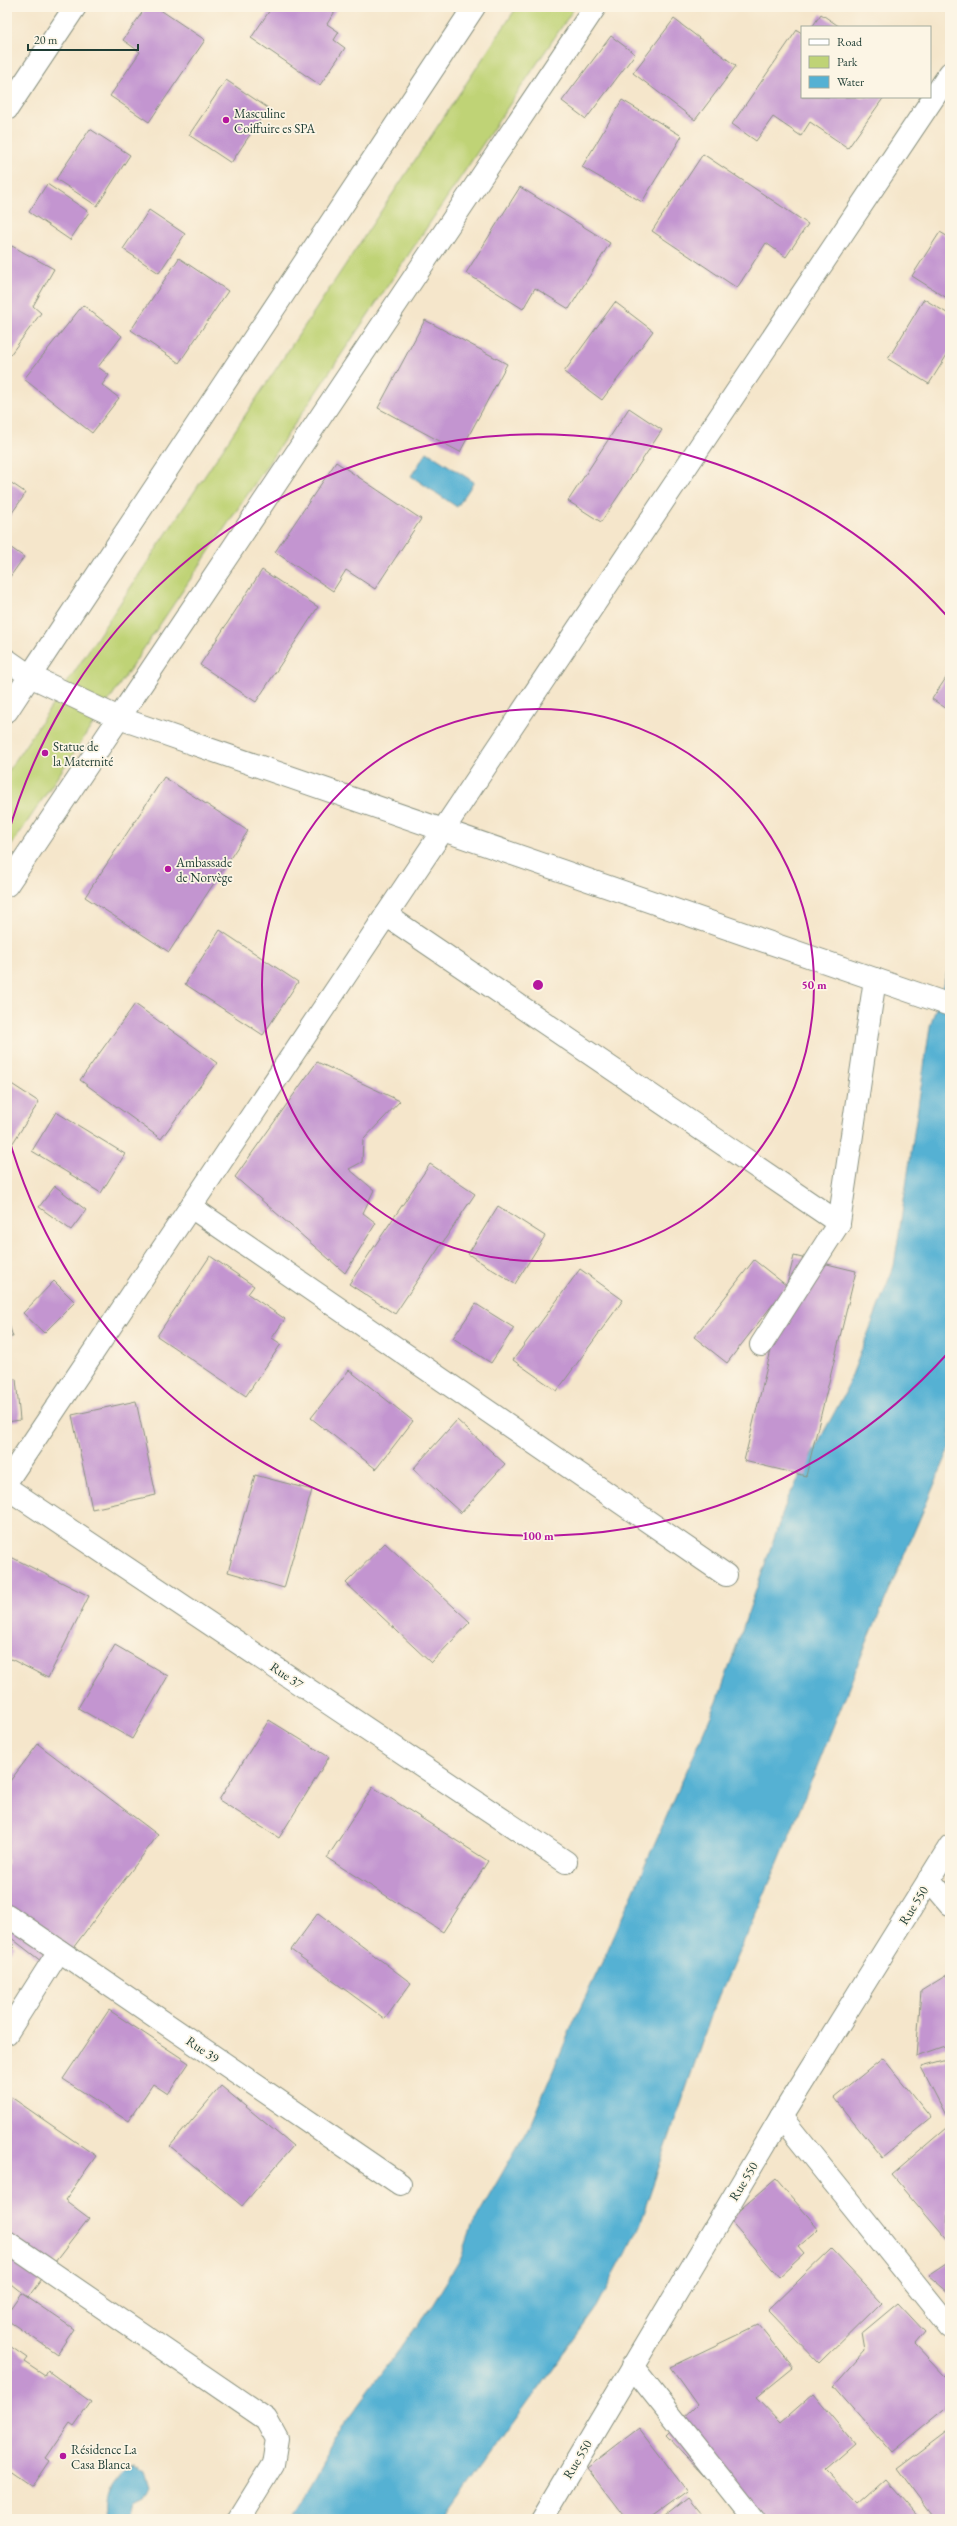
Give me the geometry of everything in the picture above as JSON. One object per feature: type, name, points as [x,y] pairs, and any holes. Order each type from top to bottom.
[{"type":"street","points":[[7,108],[75,7]]},
{"type":"street","points":[[7,711],[474,7]]},
{"type":"street","points":[[7,885],[595,7]]},
{"type":"street","points":[[7,1480],[950,73]]},
{"type":"street","points":[[7,660],[30,676],[119,718],[950,1005]]},
{"type":"street","points":[[386,915],[839,1223]]},
{"type":"street","points":[[761,1345],[839,1223],[875,979]]},
{"type":"street","points":[[190,1206],[726,1575]]},
{"type":"street","name":"Rue 37","points":[[7,1488],[566,1862]]},
{"type":"street","name":"Rue 550","points":[[542,2519],[781,2117],[950,1846]]},
{"type":"street","points":[[929,1879],[950,1904]]},
{"type":"street","name":"Rue 39","points":[[7,1915],[400,2184]]},
{"type":"street","points":[[7,2033],[59,1951]]},
{"type":"street","points":[[781,2117],[950,2327]]},
{"type":"street","points":[[7,2242],[266,2419],[277,2439],[273,2464],[239,2519]]},
{"type":"street","points":[[632,2366],[754,2519]]},
{"type":"green space","points":[[517,7],[575,7],[7,852],[7,773]]},
{"type":"water","points":[[427,452],[474,482],[457,507],[411,476]]},
{"type":"water","points":[[950,963],[950,1448],[867,1642],[779,1861],[712,2013],[637,2231],[597,2307],[445,2519],[290,2519],[343,2426],[433,2304],[461,2258],[473,2224],[531,2123],[574,2021],[605,1956],[717,1702],[788,1498],[845,1393],[894,1266],[930,1027]]},
{"type":"water","points":[[135,2465],[145,2471],[150,2487],[144,2496],[134,2501],[129,2519],[108,2519],[106,2502],[107,2494],[111,2486],[121,2473],[127,2468]]},
{"type":"building","points":[[146,7],[156,7],[205,40],[149,122],[110,96],[140,52],[123,40]]},
{"type":"building","points":[[272,7],[338,7],[327,24],[339,32],[334,40],[345,48],[320,85],[251,38]]},
{"type":"building","points":[[821,14],[839,26],[813,26]]},
{"type":"building","points":[[674,19],[736,66],[695,120],[633,73]]},
{"type":"building","points":[[797,30],[801,32],[801,98],[883,98],[848,148],[810,122],[801,136],[773,117],[756,141],[732,124]]},
{"type":"building","points":[[611,36],[635,54],[586,119],[562,101]]},
{"type":"building","points":[[226,80],[268,108],[231,163],[189,135]]},
{"type":"building","points":[[622,100],[682,136],[642,202],[582,167]]},
{"type":"building","points":[[90,129],[130,155],[97,206],[56,179]]},
{"type":"building","points":[[703,154],[808,224],[786,257],[766,243],[737,288],[652,231]]},
{"type":"building","points":[[47,184],[89,212],[70,240],[29,212]]},
{"type":"building","points":[[520,187],[610,243],[569,309],[535,288],[523,309],[466,273]]},
{"type":"building","points":[[149,210],[185,234],[159,273],[123,249]]},
{"type":"building","points":[[940,232],[950,238],[950,300],[912,276]]},
{"type":"building","points":[[12,246],[54,269],[33,306],[41,313],[7,359],[7,254]]},
{"type":"building","points":[[179,258],[228,291],[179,363],[131,330]]},
{"type":"building","points":[[924,299],[950,315],[950,350],[929,384],[888,359]]},
{"type":"building","points":[[615,302],[653,331],[602,400],[564,372]]},
{"type":"building","points":[[83,305],[122,336],[98,367],[109,375],[102,385],[119,398],[92,433],[24,379]]},
{"type":"building","points":[[425,320],[507,364],[460,452],[378,408]]},
{"type":"building","points":[[629,408],[662,430],[601,522],[568,501]]},
{"type":"building","points":[[336,462],[421,519],[375,589],[346,570],[333,591],[275,552]]},
{"type":"building","points":[[7,480],[26,493],[7,520]]},
{"type":"building","points":[[7,545],[24,557],[7,581]]},
{"type":"building","points":[[262,570],[318,607],[256,702],[200,665]]},
{"type":"building","points":[[950,672],[950,711],[932,699]]},
{"type":"building","points":[[164,777],[248,831],[169,952],[85,897]]},
{"type":"building","points":[[220,930],[298,982],[263,1035],[185,984]]},
{"type":"building","points":[[135,1004],[217,1063],[161,1139],[80,1080]]},
{"type":"building","points":[[317,1062],[400,1101],[363,1140],[362,1162],[349,1169],[374,1190],[363,1213],[376,1223],[345,1273],[235,1177]]},
{"type":"building","points":[[7,1081],[39,1102],[7,1152]]},
{"type":"building","points":[[56,1112],[125,1154],[101,1193],[32,1151]]},
{"type":"building","points":[[430,1164],[475,1194],[395,1314],[349,1284]]},
{"type":"building","points":[[55,1186],[86,1210],[71,1230],[39,1207]]},
{"type":"building","points":[[498,1206],[545,1236],[515,1284],[468,1254]]},
{"type":"building","points":[[210,1256],[254,1286],[248,1294],[285,1319],[272,1338],[281,1344],[246,1396],[157,1336]]},
{"type":"building","points":[[794,1256],[856,1271],[806,1476],[744,1461]]},
{"type":"building","points":[[754,1260],[787,1286],[727,1363],[694,1337]]},
{"type":"building","points":[[580,1269],[623,1300],[557,1391],[513,1360]]},
{"type":"building","points":[[54,1281],[75,1302],[44,1333],[23,1313]]},
{"type":"building","points":[[476,1304],[514,1328],[491,1363],[453,1338]]},
{"type":"building","points":[[7,1318],[13,1337],[7,1337]]},
{"type":"building","points":[[349,1370],[413,1421],[376,1469],[311,1418]]},
{"type":"building","points":[[16,1379],[20,1420],[7,1422],[7,1380]]},
{"type":"building","points":[[136,1401],[156,1495],[92,1509],[72,1415]]},
{"type":"building","points":[[457,1420],[505,1464],[461,1513],[413,1469]]},
{"type":"building","points":[[255,1475],[312,1490],[284,1588],[228,1572]]},
{"type":"building","points":[[385,1543],[470,1622],[431,1663],[346,1583]]},
{"type":"building","points":[[7,1555],[89,1596],[48,1678],[7,1657]]},
{"type":"building","points":[[115,1645],[168,1676],[132,1739],[78,1708]]},
{"type":"building","points":[[269,1720],[329,1757],[279,1838],[219,1800]]},
{"type":"building","points":[[38,1744],[158,1835],[55,1972],[10,1937],[8,1941],[15,1946],[7,1955],[7,1785]]},
{"type":"building","points":[[373,1787],[488,1861],[443,1932],[327,1858]]},
{"type":"building","points":[[318,1913],[411,1983],[385,2019],[291,1950]]},
{"type":"building","points":[[950,1973],[950,2045],[916,2057],[921,1991]]},
{"type":"building","points":[[109,2010],[189,2063],[168,2094],[153,2084],[128,2121],[63,2079]]},
{"type":"building","points":[[883,2058],[931,2118],[882,2158],[834,2098]]},
{"type":"building","points":[[950,2059],[950,2110],[946,2115],[921,2067]]},
{"type":"building","points":[[221,2086],[293,2146],[242,2206],[170,2146]]},
{"type":"building","points":[[11,2097],[96,2156],[65,2200],[89,2218],[28,2297],[7,2280],[7,2104]]},
{"type":"building","points":[[947,2128],[950,2132],[948,2241],[892,2175]]},
{"type":"building","points":[[776,2179],[819,2229],[798,2247],[804,2254],[779,2277],[729,2219]]},
{"type":"building","points":[[831,2249],[881,2302],[819,2363],[768,2310]]},
{"type":"building","points":[[950,2261],[950,2293],[929,2275]]},
{"type":"building","points":[[21,2293],[74,2329],[57,2354],[7,2320],[7,2313]]},
{"type":"building","points":[[898,2303],[925,2332],[915,2344],[944,2375],[950,2372],[950,2405],[892,2453],[834,2386],[865,2351],[862,2333]]},
{"type":"building","points":[[758,2325],[793,2368],[756,2398],[780,2423],[813,2394],[854,2443],[824,2469],[858,2504],[886,2479],[921,2519],[746,2519],[666,2435],[697,2405],[670,2367]]},
{"type":"building","points":[[7,2344],[27,2358],[24,2362],[45,2376],[48,2371],[91,2402],[74,2426],[70,2423],[46,2458],[50,2461],[33,2486],[7,2468]]},
{"type":"building","points":[[639,2428],[687,2491],[649,2519],[626,2519],[587,2468]]},
{"type":"building","points":[[950,2428],[950,2519],[935,2519],[897,2468]]},
{"type":"building","points":[[688,2497],[706,2519],[660,2519]]},
{"type":"place","name":"Masculine Coiffuire es SPA","points":[[226,120]]},
{"type":"place","name":"Statue de la Maternité","points":[[45,753]]},
{"type":"place","name":"Ambassade de Norvège","points":[[168,869]]},
{"type":"place","name":"Résidence La Casa Blanca","points":[[63,2456]]}]
